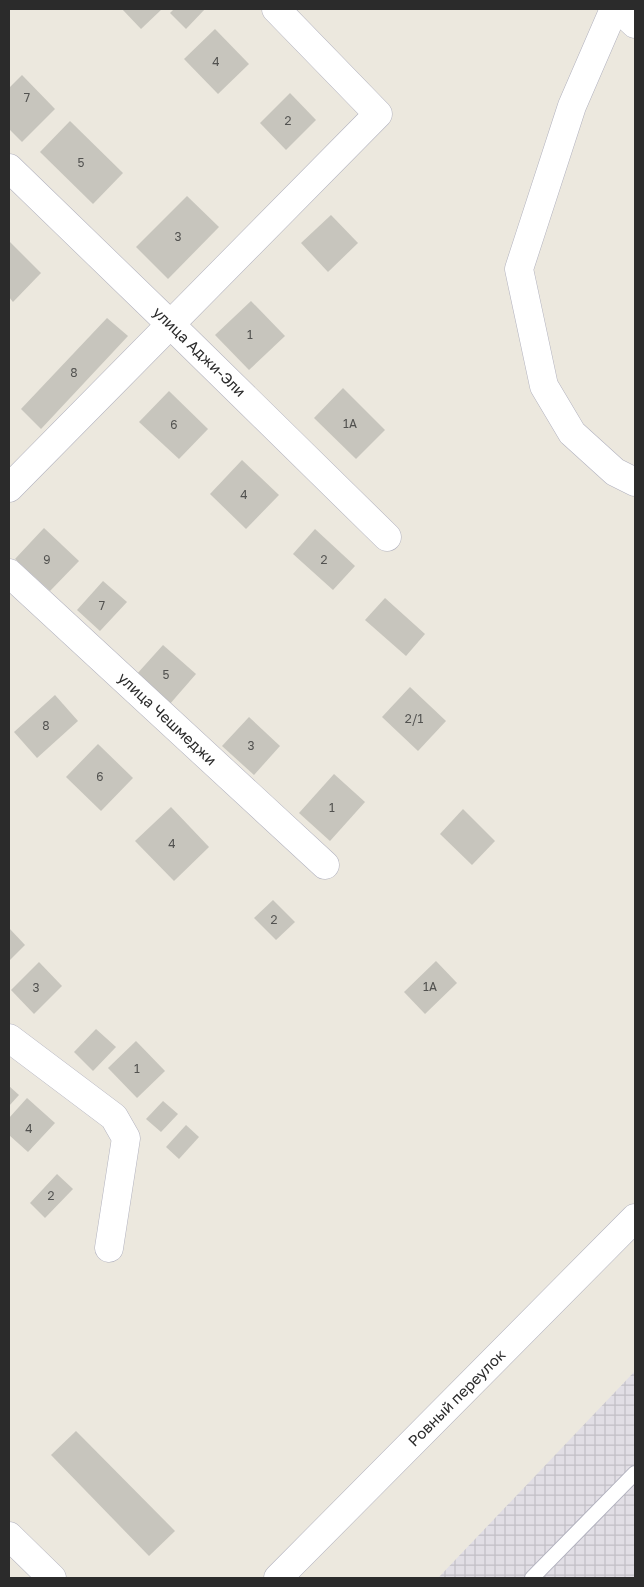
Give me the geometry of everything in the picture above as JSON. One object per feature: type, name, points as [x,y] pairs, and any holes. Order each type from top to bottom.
[{"type":"street","points":[[9,488],[378,114],[276,9]]},
{"type":"street","points":[[614,9],[572,106],[519,269],[544,386],[572,433],[615,472],[635,482]]},
{"type":"street","points":[[620,9],[635,24]]},
{"type":"street","name":"улица Аджи-Эли","points":[[9,168],[387,537]]},
{"type":"street","name":"улица Чешмеджи","points":[[9,572],[326,865]]},
{"type":"street","points":[[9,1038],[114,1117],[126,1138],[109,1248]]},
{"type":"street","name":"Ровный переулок","points":[[278,1578],[635,1218]]},
{"type":"street","points":[[9,1536],[52,1578]]},
{"type":"lane","points":[[532,1578],[635,1473]]},
{"type":"shaded area","points":[[635,1371],[635,1578],[438,1578]]},
{"type":"building","points":[[122,9],[162,9],[141,29]]},
{"type":"building","points":[[174,9],[205,9],[186,29],[170,13]]},
{"type":"building","points":[[215,29],[249,64],[218,94],[184,59]]},
{"type":"building","points":[[22,75],[55,109],[22,142],[9,129],[9,88]]},
{"type":"building","points":[[290,93],[316,120],[286,150],[260,123]]},
{"type":"building","points":[[70,121],[123,173],[93,204],[40,152]]},
{"type":"building","points":[[187,196],[219,227],[168,279],[136,247]]},
{"type":"building","points":[[331,215],[358,243],[328,272],[301,243]]},
{"type":"building","points":[[9,241],[41,273],[13,302],[9,297]]},
{"type":"building","points":[[251,301],[285,336],[249,370],[215,335]]},
{"type":"building","points":[[107,318],[128,336],[41,429],[21,409]]},
{"type":"building","points":[[343,388],[385,430],[356,459],[314,418]]},
{"type":"building","points":[[169,391],[208,429],[179,459],[139,422]]},
{"type":"building","points":[[242,460],[279,495],[246,529],[210,494]]},
{"type":"building","points":[[44,528],[79,561],[50,591],[15,559]]},
{"type":"building","points":[[315,529],[355,566],[333,590],[293,554]]},
{"type":"building","points":[[103,581],[127,602],[100,631],[77,610]]},
{"type":"building","points":[[385,598],[425,634],[406,656],[365,620]]},
{"type":"building","points":[[163,645],[196,674],[169,705],[136,675]]},
{"type":"building","points":[[410,687],[446,721],[418,751],[382,717]]},
{"type":"building","points":[[55,695],[78,721],[37,758],[14,732]]},
{"type":"building","points":[[249,717],[280,746],[254,775],[222,746]]},
{"type":"building","points":[[98,744],[133,778],[101,811],[66,777]]},
{"type":"building","points":[[334,774],[365,802],[330,841],[299,813]]},
{"type":"building","points":[[171,807],[209,847],[174,881],[135,841]]},
{"type":"building","points":[[463,809],[495,841],[472,865],[440,834]]},
{"type":"building","points":[[273,900],[295,922],[276,940],[254,918]]},
{"type":"building","points":[[9,928],[25,945],[9,961]]},
{"type":"building","points":[[436,961],[457,983],[425,1014],[404,992]]},
{"type":"building","points":[[39,962],[62,986],[34,1014],[11,990]]},
{"type":"building","points":[[96,1029],[116,1047],[93,1071],[74,1052]]},
{"type":"building","points":[[136,1041],[165,1071],[137,1098],[108,1068]]},
{"type":"building","points":[[9,1086],[19,1095],[9,1106]]},
{"type":"building","points":[[27,1098],[55,1123],[28,1152],[9,1135],[9,1118]]},
{"type":"building","points":[[163,1101],[178,1114],[161,1132],[146,1119]]},
{"type":"building","points":[[186,1125],[199,1137],[179,1159],[166,1147]]},
{"type":"building","points":[[57,1174],[73,1189],[45,1218],[30,1203]]},
{"type":"building","points":[[76,1431],[175,1531],[149,1556],[51,1455]]}]
